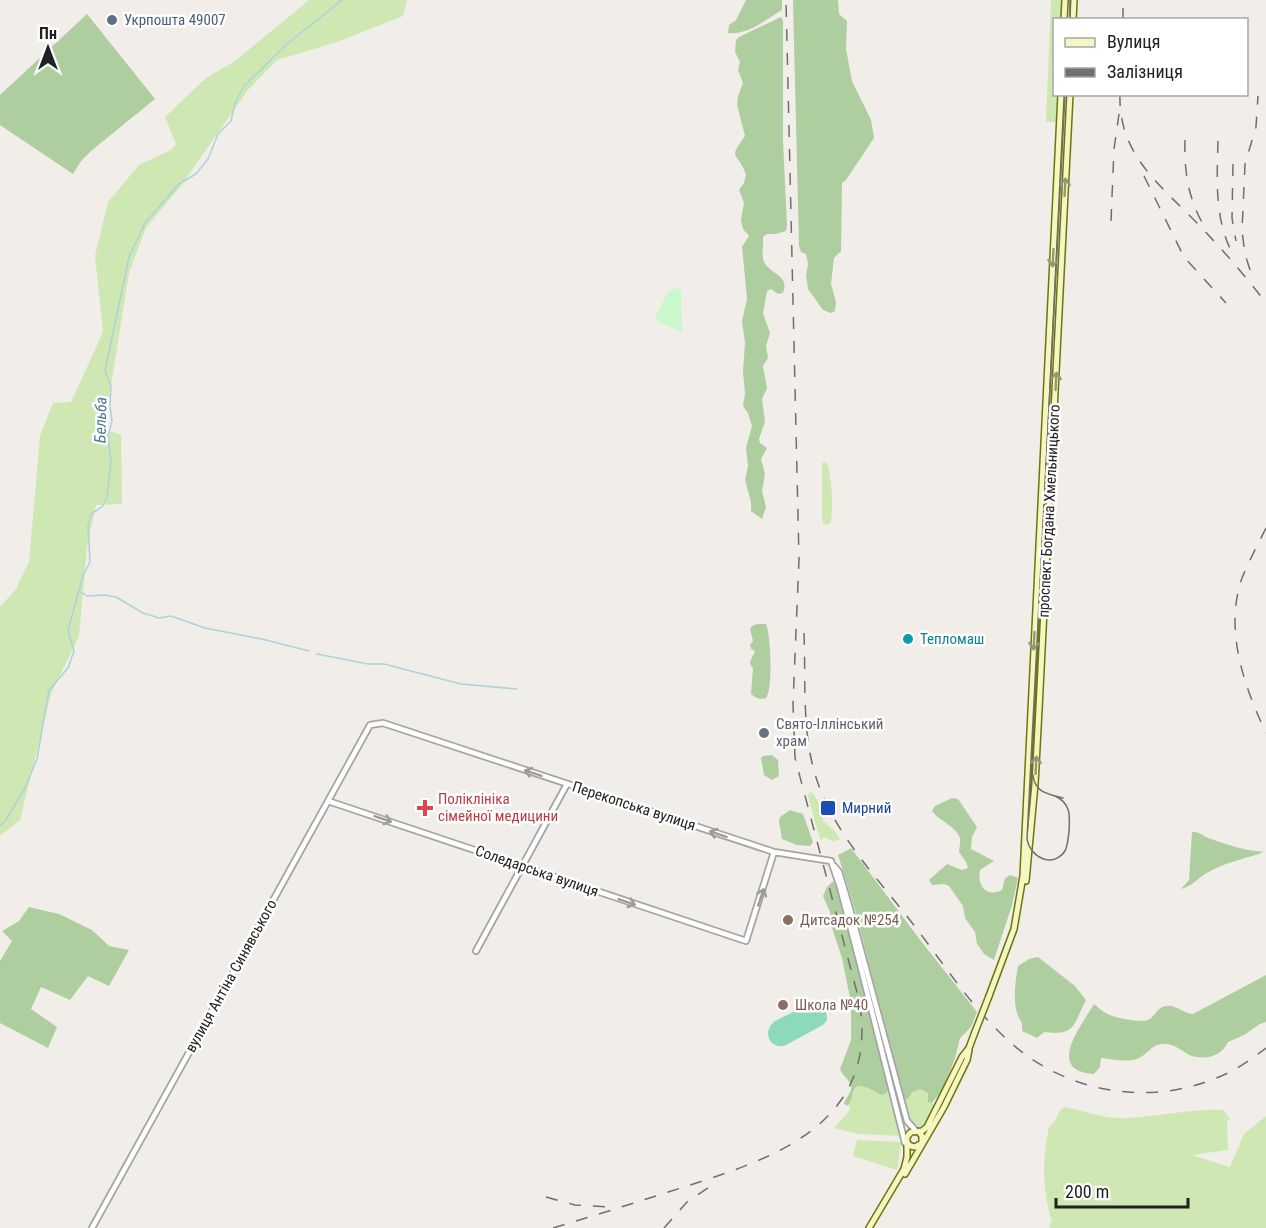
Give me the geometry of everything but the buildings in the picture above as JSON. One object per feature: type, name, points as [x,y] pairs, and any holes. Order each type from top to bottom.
[{"type":"main road","points":[[1064,18],[1065,0]]},
{"type":"main road","points":[[1073,18],[1074,0]]},
{"type":"main road","name":"проспект Богдана Хмельницького","points":[[869,1228],[905,1174],[967,1060],[969,1048],[1014,929],[1023,876],[1061,96]]},
{"type":"main road","name":"проспект Богдана Хмельницького","points":[[1013,926],[1022,902],[1028,867],[1035,784],[1070,96]]},
{"type":"main road","name":"проспект Богдана Хмельницького","points":[[895,1188],[906,1164],[909,1134],[927,1127],[962,1057],[969,1048]]},
{"type":"main road","points":[[907,1140],[912,1147],[924,1141],[917,1131]]},
{"type":"main road","name":"проспект Богдана Хмельницького","points":[[905,1174],[924,1141]]},
{"type":"street","name":"Перекопська вулиця","points":[[370,725],[383,723],[774,852],[831,861]]},
{"type":"street","name":"вулиця Антіна Синявського","points":[[92,1228],[370,725]]},
{"type":"street","points":[[476,951],[567,784]]},
{"type":"street","name":"Соледарська вулиця","points":[[327,801],[746,941],[774,852]]},
{"type":"street","points":[[831,861],[907,1152]]},
{"type":"street","points":[[831,861],[839,872],[850,909],[907,1121],[917,1131]]},
{"type":"street","points":[[888,1074],[907,1140]]},
{"type":"green space","points":[[309,0],[407,0],[403,16],[340,41],[277,60],[248,90],[180,187],[146,228],[129,273],[104,429],[121,435],[122,504],[96,505],[87,547],[79,636],[51,694],[20,820],[0,836],[0,607],[16,589],[29,562],[40,436],[53,403],[71,402],[103,332],[95,256],[108,202],[139,165],[171,150],[176,144],[165,117],[206,78],[235,61]]},
{"type":"green space","points":[[746,0],[782,0],[782,10],[743,32],[728,33],[729,25],[736,20]]},
{"type":"green space","points":[[793,0],[838,0],[839,14],[847,21],[846,49],[852,81],[871,120],[874,138],[842,183],[841,251],[834,258],[831,284],[836,302],[835,311],[831,313],[823,310],[808,289],[806,254],[801,252],[799,246]]},
{"type":"green space","points":[[1051,0],[1061,0],[1061,18],[1053,18],[1053,96],[1058,96],[1057,122],[1046,122]]},
{"type":"green space","points":[[87,14],[155,99],[91,151],[73,174],[0,125],[0,95]]},
{"type":"green space","points":[[781,17],[783,21],[783,141],[787,226],[786,231],[767,234],[763,237],[764,262],[782,279],[784,287],[783,293],[778,294],[771,289],[767,291],[763,313],[770,333],[766,346],[768,358],[763,366],[767,388],[762,399],[765,422],[759,439],[760,443],[767,448],[761,459],[765,474],[762,491],[766,507],[762,519],[751,511],[745,480],[748,466],[746,448],[752,426],[743,406],[745,343],[742,321],[747,299],[742,247],[749,236],[743,229],[741,220],[744,203],[739,190],[746,174],[735,155],[745,136],[737,105],[743,83],[738,70],[740,62],[735,52],[736,40],[739,37]]},
{"type":"green space","points":[[679,287],[682,332],[659,322],[655,317],[668,292]]},
{"type":"green space","points":[[826,462],[830,474],[832,502],[830,524],[826,525],[822,518],[822,463]]},
{"type":"green space","points":[[757,624],[766,624],[770,650],[770,684],[766,698],[761,699],[751,694],[753,668],[750,662],[755,651],[750,645],[753,641],[750,629]]},
{"type":"green space","points":[[772,755],[778,760],[779,776],[772,780],[764,775],[761,758]]},
{"type":"green space","points":[[809,792],[813,793],[820,805],[823,821],[836,832],[840,840],[832,841],[824,837],[821,840],[808,796]]},
{"type":"green space","points":[[952,798],[958,799],[977,827],[972,837],[971,849],[994,861],[980,870],[980,881],[984,889],[996,892],[1002,890],[1005,878],[1010,875],[1018,878],[1012,905],[994,960],[984,954],[977,944],[975,932],[965,918],[963,906],[949,886],[932,885],[929,880],[947,864],[962,870],[968,868],[959,852],[958,834],[932,811],[935,806]]},
{"type":"green space","points":[[790,810],[803,814],[813,842],[810,846],[797,845],[782,839],[780,817]]},
{"type":"green space","points":[[1192,832],[1235,847],[1264,851],[1218,867],[1188,887],[1181,889],[1189,880]]},
{"type":"green space","points":[[851,848],[977,1012],[971,1027],[960,1038],[943,1089],[932,1103],[928,1102],[928,1093],[920,1089],[913,1092],[908,1099],[904,1099],[855,910],[838,855]]},
{"type":"green space","points":[[833,881],[840,894],[888,1089],[887,1093],[882,1095],[859,1086],[855,1088],[848,1106],[844,1104],[851,1087],[840,1069],[851,1040],[851,1003],[842,958],[831,925],[830,912],[823,896]]},
{"type":"green space","points":[[29,907],[59,914],[92,930],[109,946],[129,950],[109,986],[88,976],[70,1000],[41,987],[31,1009],[57,1027],[48,1048],[0,1023],[0,961],[12,941],[2,931],[19,921]]},
{"type":"green space","points":[[1038,957],[1075,986],[1086,1000],[1072,1027],[1062,1032],[1044,1032],[1037,1038],[1022,1031],[1015,996],[1018,966],[1029,959]]},
{"type":"green space","points":[[1266,975],[1266,1022],[1228,1042],[1218,1054],[1203,1057],[1192,1056],[1175,1046],[1162,1044],[1130,1060],[1101,1058],[1100,1067],[1094,1074],[1079,1071],[1072,1065],[1069,1056],[1071,1046],[1094,1004],[1108,1014],[1135,1021],[1148,1020],[1160,1008],[1166,1006],[1173,1006],[1193,1014]]},
{"type":"green space","points":[[811,1003],[818,1003],[826,1009],[827,1020],[823,1025],[784,1046],[772,1043],[768,1036],[770,1026],[775,1021]]},
{"type":"green space","points":[[858,1086],[867,1086],[882,1095],[887,1093],[888,1089],[902,1136],[858,1134],[834,1128],[850,1110],[851,1097]]},
{"type":"green space","points":[[916,1089],[928,1093],[928,1102],[936,1107],[925,1127],[921,1128],[912,1124],[904,1099],[908,1099]]},
{"type":"green space","points":[[1065,1107],[1118,1118],[1200,1110],[1224,1110],[1230,1120],[1227,1121],[1228,1150],[1192,1155],[1230,1167],[1244,1134],[1266,1116],[1266,1228],[1050,1228],[1049,1224],[1052,1222],[1044,1174],[1045,1151],[1049,1127]]},
{"type":"green space","points":[[857,1140],[901,1142],[897,1170],[853,1156]]},
{"type":"waterway","name":"Бельба","points":[[0,826],[25,788],[37,759],[49,690],[68,668],[74,651],[68,630],[83,576],[90,562],[88,526],[91,514],[102,507],[107,497],[111,462],[108,436],[112,421],[111,386],[105,371],[129,257],[145,223],[179,184],[196,174],[208,159],[218,134],[231,121],[235,103],[244,86],[286,45],[342,0]]},
{"type":"waterway","points":[[81,592],[87,596],[116,597],[143,613],[159,618],[171,616],[205,628],[309,651]]},
{"type":"waterway","points":[[317,654],[368,664],[384,664],[461,684],[517,689]]},
{"type":"tram line","points":[[1070,0],[1070,18]]},
{"type":"tram line","points":[[1055,796],[1067,806],[1069,832],[1065,851],[1060,856],[1048,860],[1032,851],[1027,839],[1065,96]]},
{"type":"tram line","points":[[1033,775],[1039,789],[1047,794],[1063,798]]},
{"type":"railway","points":[[553,1228],[715,1177],[776,1152],[803,1136],[827,1117],[846,1093],[858,1063],[862,1028],[859,1000],[795,758],[793,704],[799,559],[786,0]]},
{"type":"railway","points":[[1123,0],[1123,18]]},
{"type":"railway","points":[[1120,96],[1121,115],[1126,134],[1143,166],[1223,251],[1266,303]]},
{"type":"railway","points":[[1250,270],[1242,231],[1245,164],[1256,127],[1258,96]]},
{"type":"railway","points":[[1111,221],[1114,149],[1119,114]]},
{"type":"railway","points":[[1185,140],[1188,184],[1203,224]]},
{"type":"railway","points":[[1218,141],[1217,185],[1220,215],[1234,256]]},
{"type":"railway","points":[[1233,164],[1232,218],[1236,241]]},
{"type":"railway","points":[[1144,176],[1184,257],[1226,303]]},
{"type":"railway","points":[[1266,528],[1242,578],[1235,618],[1236,638],[1244,677],[1266,733]]},
{"type":"railway","points":[[804,633],[809,749],[813,768],[827,805],[848,841],[959,986],[1011,1043],[1056,1073],[1080,1083],[1133,1092],[1159,1092],[1185,1088],[1211,1080],[1240,1066],[1266,1048]]},
{"type":"railway","points":[[664,1228],[687,1202],[718,1181]]},
{"type":"railway","points":[[546,1197],[575,1205],[611,1207]]},
{"type":"place","name":"Укрпошта 49007","points":[[112,20]]},
{"type":"place","name":"Тепломаш","points":[[908,639]]},
{"type":"place","name":"Свято-Іллінський храм","points":[[764,733]]},
{"type":"place","name":"Поліклініка сімейної медицини","points":[[425,808]]},
{"type":"place","name":"Мирний","points":[[828,808]]},
{"type":"place","name":"Дитсадок №254","points":[[788,920]]},
{"type":"place","name":"Школа №40","points":[[783,1005]]}]
